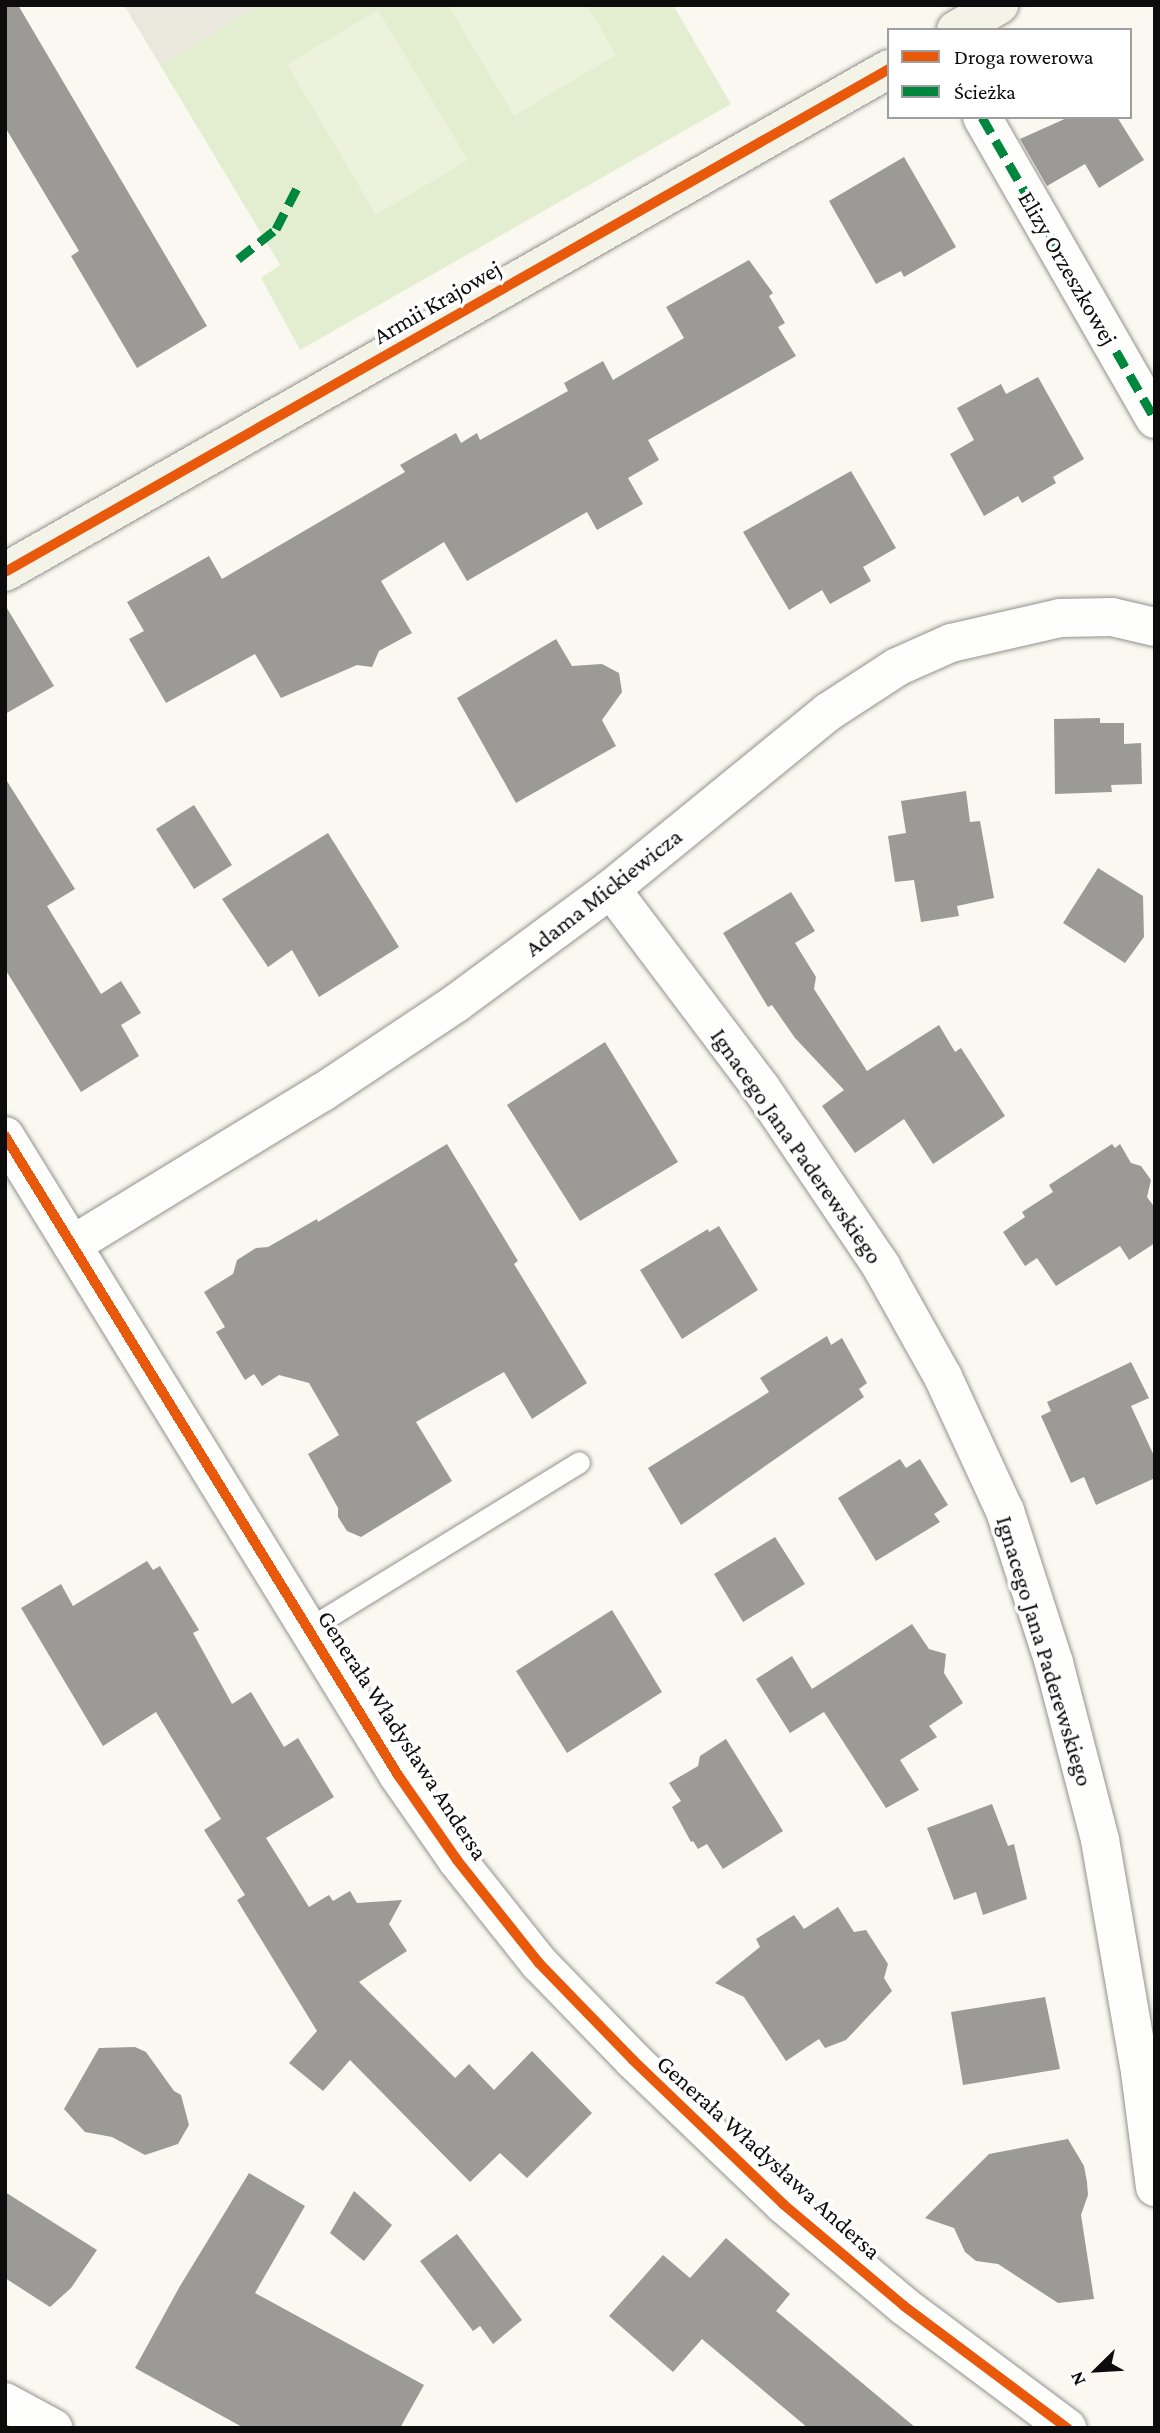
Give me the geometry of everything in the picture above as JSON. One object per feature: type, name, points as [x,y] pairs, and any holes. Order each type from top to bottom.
[{"type":"street","points":[[959,28],[999,5]]},
{"type":"street","name":"Armii Krajowej","points":[[5,572],[887,70]]},
{"type":"street","name":"Elizy Orzeszkowej","points":[[983,119],[1155,419]]},
{"type":"street","name":"Adama Mickiewicza","points":[[72,1245],[345,1077],[455,1004],[611,889],[828,712],[897,667],[951,643],[1060,618],[1112,617],[1155,627]]},
{"type":"street","name":"Ignacego Jana Paderewskiego","points":[[611,889],[761,1088],[881,1266],[943,1377],[1005,1511],[1054,1663],[1100,1840],[1140,2072],[1155,2187]]},
{"type":"street","name":"Generała Władysława Andersa","points":[[5,1136],[398,1775],[457,1860],[539,1964],[633,2060],[783,2204],[904,2306],[1068,2428]]},
{"type":"street","points":[[5,2402],[53,2428]]},
{"type":"lane","points":[[308,1629],[579,1462]]},
{"type":"green space","points":[[124,5],[673,5],[731,104],[300,350],[261,278],[280,265]]},
{"type":"green space","points":[[448,5],[587,5],[616,55],[514,116]]},
{"type":"green space","points":[[378,10],[468,160],[376,215],[287,64]]},
{"type":"shaded area","points":[[124,5],[260,5],[161,66]]},
{"type":"building","points":[[5,5],[18,5],[207,326],[137,368],[71,256],[79,251],[5,127]]},
{"type":"building","points":[[1065,119],[1118,119],[1144,160],[1099,188],[1085,164],[1047,186],[1020,139]]},
{"type":"building","points":[[904,157],[956,247],[904,277],[901,271],[876,284],[829,201]]},
{"type":"building","points":[[749,260],[773,293],[769,296],[785,323],[778,327],[796,356],[648,440],[659,460],[628,478],[643,504],[597,530],[587,512],[467,581],[444,542],[381,581],[412,633],[379,651],[372,667],[357,665],[281,698],[255,654],[166,703],[129,639],[144,631],[127,602],[209,556],[222,579],[405,472],[400,465],[456,433],[461,443],[477,433],[480,440],[568,391],[564,383],[603,361],[613,380],[684,338],[666,307]]},
{"type":"building","points":[[1038,377],[1084,459],[1053,477],[1056,483],[1022,503],[1018,496],[984,516],[950,454],[974,440],[957,408],[1001,384],[1006,394]]},
{"type":"building","points":[[851,471],[896,548],[863,567],[871,581],[830,604],[822,590],[789,610],[743,532]]},
{"type":"building","points":[[5,605],[54,686],[5,714]]},
{"type":"building","points":[[556,639],[572,666],[602,664],[619,673],[622,692],[602,720],[616,746],[516,803],[457,698]]},
{"type":"building","points":[[1100,718],[1100,723],[1124,723],[1124,744],[1141,743],[1142,784],[1111,785],[1112,792],[1055,794],[1054,719]]},
{"type":"building","points":[[5,778],[75,889],[47,906],[101,994],[121,981],[141,1013],[121,1025],[139,1056],[81,1092],[5,969]]},
{"type":"building","points":[[966,791],[970,822],[980,821],[994,898],[957,906],[959,916],[921,922],[914,880],[895,882],[888,836],[906,833],[901,801]]},
{"type":"building","points":[[194,805],[232,865],[194,889],[156,829]]},
{"type":"building","points":[[328,833],[399,947],[319,997],[292,950],[268,967],[222,899]]},
{"type":"building","points":[[1098,868],[1143,896],[1144,937],[1125,963],[1063,923]]},
{"type":"building","points":[[791,892],[815,931],[795,943],[816,977],[814,989],[867,1071],[939,1025],[955,1052],[961,1048],[1005,1116],[933,1164],[904,1119],[855,1153],[822,1106],[844,1090],[795,1038],[772,1005],[768,1007],[723,933]]},
{"type":"building","points":[[605,1042],[678,1162],[580,1221],[507,1105]]},
{"type":"building","points":[[447,1144],[518,1261],[514,1264],[587,1383],[532,1419],[504,1372],[416,1422],[452,1481],[361,1537],[347,1531],[338,1517],[338,1508],[308,1454],[339,1435],[309,1383],[279,1375],[262,1386],[254,1374],[245,1380],[216,1332],[225,1327],[204,1292],[233,1274],[237,1260],[256,1248],[268,1247],[317,1219],[318,1222]]},
{"type":"building","points":[[1112,1144],[1115,1148],[1120,1144],[1131,1163],[1141,1166],[1151,1180],[1147,1197],[1155,1208],[1155,1243],[1129,1260],[1120,1246],[1056,1286],[1037,1258],[1025,1266],[1003,1232],[1025,1217],[1022,1212],[1053,1192],[1049,1185]]},
{"type":"building","points":[[719,1226],[758,1290],[682,1339],[640,1270],[708,1229],[709,1232]]},
{"type":"building","points":[[827,1336],[831,1345],[842,1338],[867,1383],[859,1389],[864,1397],[681,1525],[648,1468],[769,1392],[760,1378]]},
{"type":"building","points":[[1131,1362],[1149,1398],[1131,1406],[1155,1458],[1155,1478],[1096,1505],[1084,1477],[1071,1483],[1041,1416],[1051,1411],[1047,1402]]},
{"type":"building","points":[[900,1459],[906,1468],[920,1459],[948,1505],[934,1514],[940,1522],[876,1561],[838,1498]]},
{"type":"building","points":[[775,1537],[805,1584],[743,1622],[714,1574]]},
{"type":"building","points":[[147,1561],[153,1570],[160,1566],[199,1630],[193,1633],[232,1704],[251,1692],[284,1747],[298,1738],[334,1797],[266,1838],[309,1907],[329,1895],[333,1901],[350,1891],[357,1903],[402,1900],[389,1924],[407,1951],[359,1982],[455,2078],[469,2064],[494,2090],[532,2051],[592,2113],[527,2178],[500,2153],[470,2182],[350,2060],[323,2091],[289,2063],[317,2031],[237,1900],[245,1895],[204,1830],[221,1819],[156,1712],[103,1746],[21,1608],[61,1584],[73,1606]]},
{"type":"building","points":[[612,1610],[662,1692],[567,1753],[516,1671]]},
{"type":"building","points":[[912,1624],[929,1649],[946,1654],[944,1673],[963,1703],[929,1726],[937,1737],[900,1760],[919,1790],[886,1808],[824,1712],[790,1733],[756,1679],[792,1656],[812,1689]]},
{"type":"building","points":[[726,1739],[783,1831],[723,1869],[707,1844],[698,1849],[693,1841],[691,1842],[672,1807],[681,1801],[669,1783],[698,1766],[700,1756]]},
{"type":"building","points":[[992,1804],[1008,1846],[1014,1844],[1027,1899],[983,1915],[976,1892],[954,1900],[927,1828]]},
{"type":"building","points":[[838,1907],[854,1932],[866,1930],[888,1964],[884,1978],[892,1991],[846,2040],[825,2048],[819,2039],[786,2061],[744,1997],[715,1983],[760,1947],[756,1939],[794,1915],[804,1929]]},
{"type":"building","points":[[1045,1997],[1060,2069],[963,2085],[951,2012]]},
{"type":"building","points":[[135,2047],[146,2052],[174,2091],[181,2095],[189,2125],[178,2144],[145,2155],[112,2137],[85,2132],[64,2109],[99,2048]]},
{"type":"building","points":[[1068,2139],[1084,2166],[1087,2182],[1088,2195],[1081,2215],[1094,2299],[1058,2303],[998,2264],[976,2261],[965,2252],[954,2228],[925,2218],[989,2154]]},
{"type":"building","points":[[249,2173],[305,2206],[255,2293],[424,2385],[400,2428],[244,2428],[135,2368],[180,2286]]},
{"type":"building","points":[[354,2191],[392,2225],[364,2261],[330,2233]]},
{"type":"building","points":[[5,2192],[97,2250],[71,2288],[50,2307],[5,2278]]},
{"type":"building","points":[[457,2234],[522,2320],[493,2344],[480,2326],[473,2331],[420,2261]]},
{"type":"building","points":[[726,2238],[790,2294],[776,2311],[916,2428],[808,2428],[702,2339],[673,2372],[609,2316],[663,2255],[690,2278]]},
{"type":"marked path","points":[[983,119],[1155,419]]},
{"type":"marked path","points":[[238,259],[276,229],[298,186]]},
{"type":"cycle path","points":[[5,572],[887,70]]},
{"type":"cycle path","points":[[5,1136],[398,1775],[457,1860],[539,1963],[633,2060],[783,2204],[904,2306],[1067,2428]]}]
